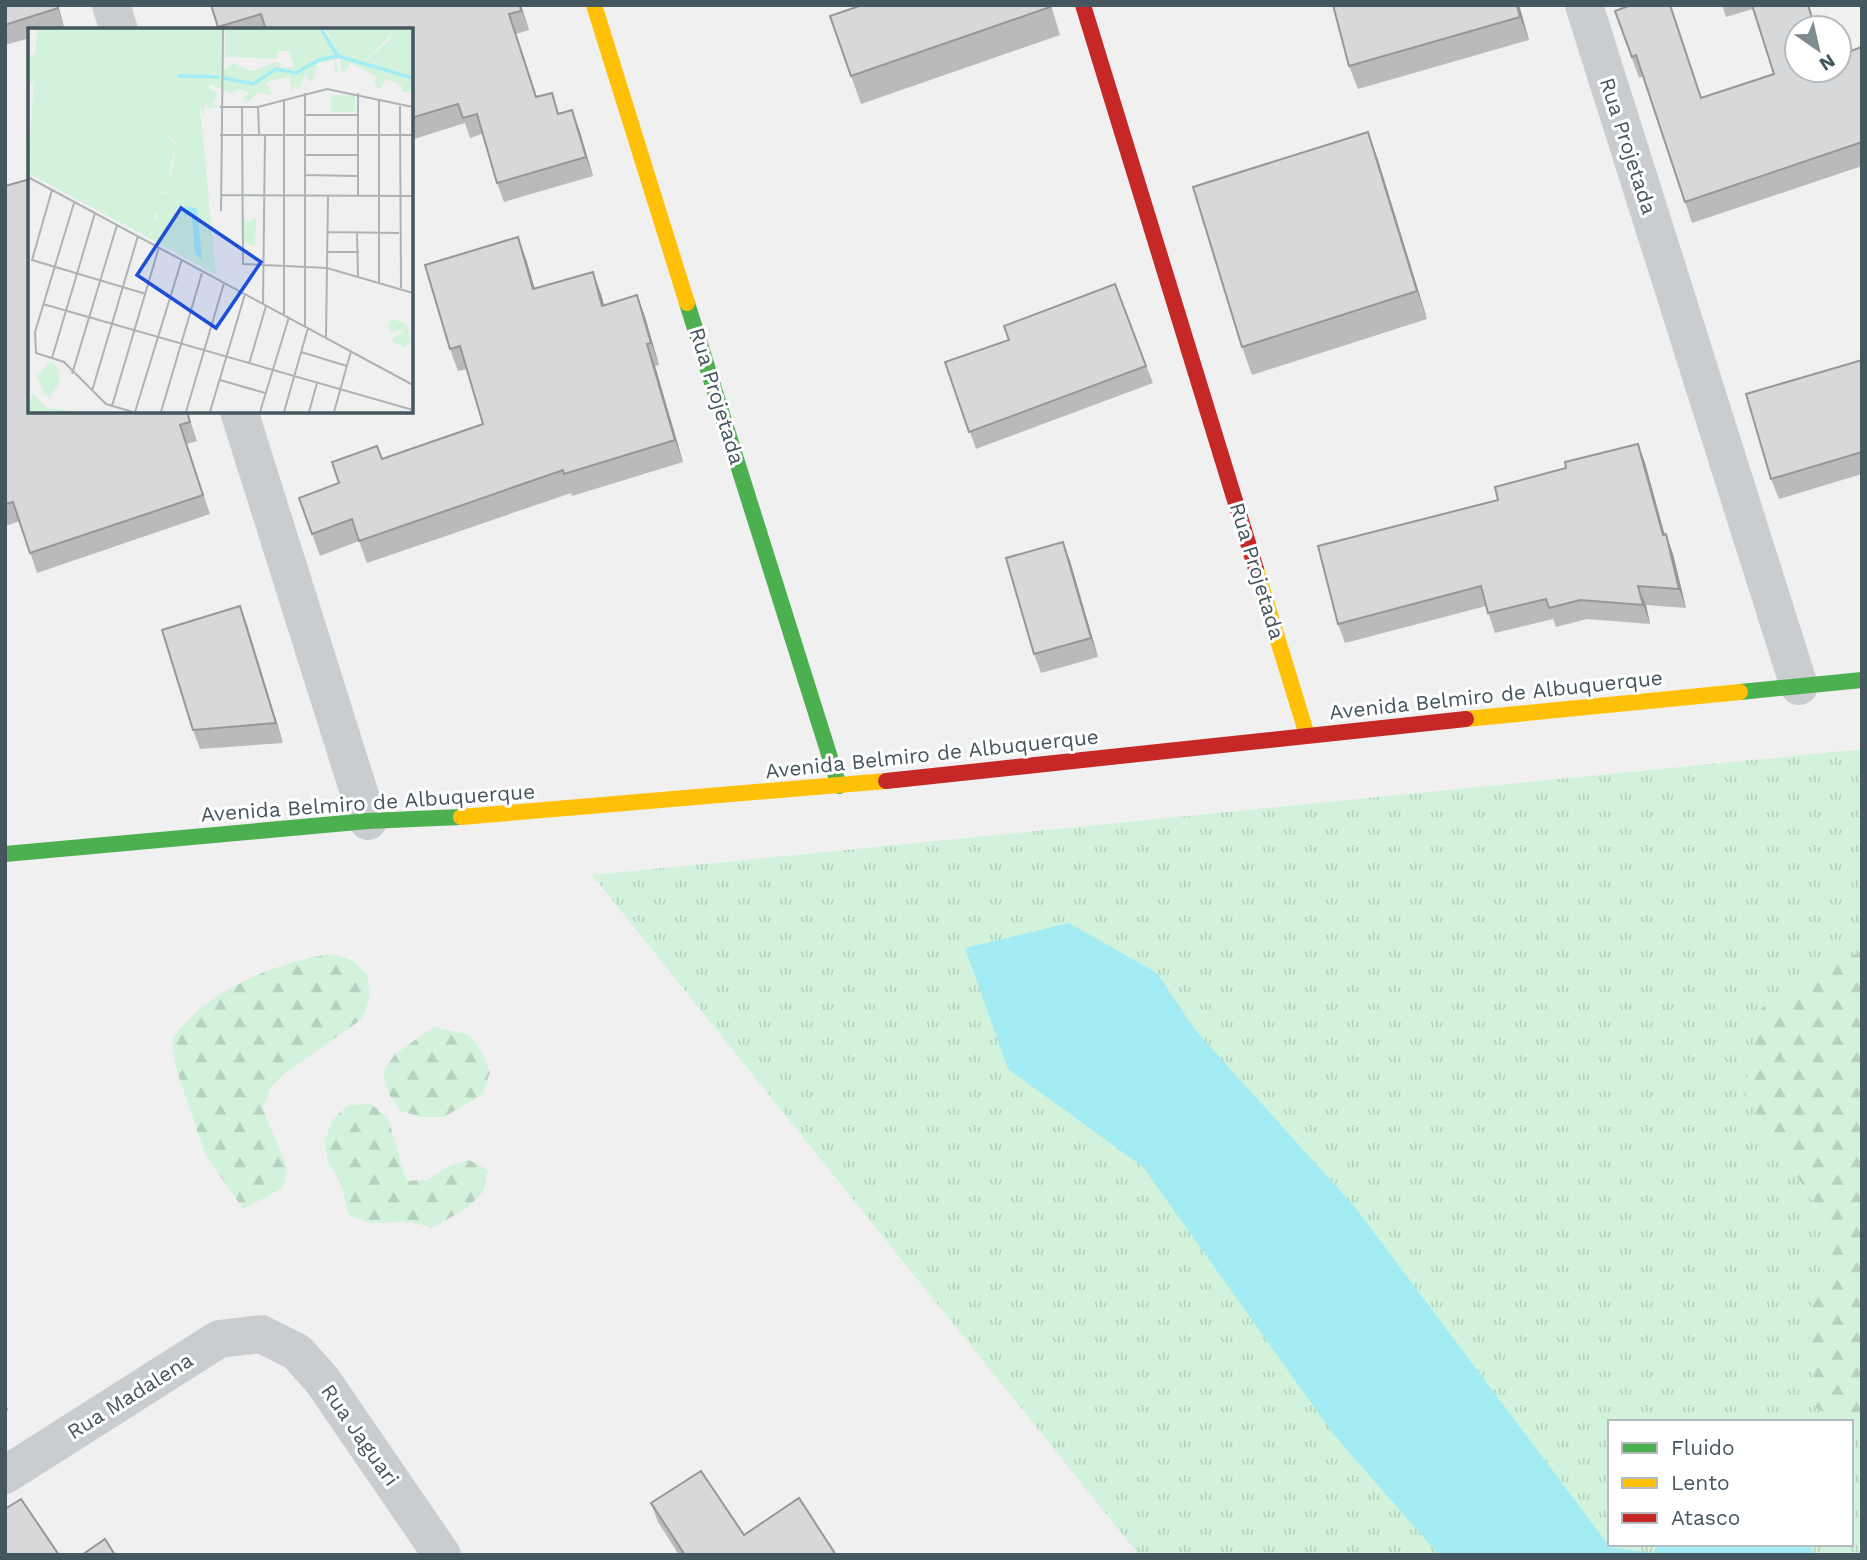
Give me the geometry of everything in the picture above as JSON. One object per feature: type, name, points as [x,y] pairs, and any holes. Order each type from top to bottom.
[{"type":"main road","name":"Rua Projetada","points":[[594,5],[839,786]]},
{"type":"main road","name":"Rua Projetada","points":[[1083,5],[1307,735]]},
{"type":"main road","name":"Avenida Belmiro de Albuquerque","points":[[5,854],[368,821],[490,816],[839,786],[1307,735],[1862,680]]},
{"type":"street","points":[[111,5],[118,28]]},
{"type":"street","name":"Rua Projetada","points":[[1584,5],[1799,687]]},
{"type":"street","points":[[240,413],[368,821]]},
{"type":"street","name":"Rua Madalena","points":[[5,1475],[219,1339],[261,1334]]},
{"type":"street","name":"Rua Jaguari","points":[[261,1334],[297,1352],[322,1380],[442,1555]]},
{"type":"green space","points":[[1862,749],[1862,950],[1761,1008],[1744,1094],[1835,1237],[1808,1314],[1816,1408],[1839,1420],[1608,1420],[1608,1546],[1853,1546],[1853,1427],[1862,1431],[1862,1555],[1139,1555],[592,875]]},
{"type":"green space","points":[[1862,950],[1862,1431],[1853,1427],[1853,1420],[1839,1420],[1816,1408],[1808,1314],[1835,1236],[1744,1094],[1761,1008]]},
{"type":"green space","points":[[331,954],[353,960],[367,975],[370,998],[362,1019],[285,1073],[270,1089],[263,1109],[287,1168],[283,1188],[243,1209],[205,1154],[175,1065],[172,1039],[203,1007],[242,982],[286,964]]},
{"type":"green space","points":[[434,1027],[470,1035],[482,1052],[490,1072],[483,1094],[444,1117],[422,1117],[400,1111],[389,1094],[383,1072],[395,1054]]},
{"type":"green space","points":[[371,1104],[388,1118],[406,1181],[427,1180],[448,1166],[469,1160],[488,1170],[483,1192],[467,1208],[432,1228],[412,1222],[369,1223],[349,1215],[340,1181],[328,1163],[325,1142],[332,1120],[349,1105]]},
{"type":"water","points":[[1069,923],[1157,973],[1196,1031],[1355,1207],[1608,1546],[1653,1553],[1657,1546],[1811,1546],[1814,1555],[1439,1555],[1334,1435],[1143,1167],[1008,1069],[965,948]]},
{"type":"building","points":[[5,5],[57,5],[58,8],[5,25]]},
{"type":"building","points":[[211,5],[520,5],[521,11],[509,14],[536,97],[552,93],[558,114],[572,110],[586,157],[497,183],[477,114],[463,118],[458,104],[413,117],[413,28],[265,28],[261,14],[218,27]]},
{"type":"building","points":[[862,5],[1050,7],[851,76],[830,16]]},
{"type":"building","points":[[1333,5],[1517,5],[1520,17],[1349,66]]},
{"type":"building","points":[[1631,5],[1670,5],[1701,98],[1774,74],[1752,5],[1808,5],[1811,14],[1783,14],[1783,84],[1853,84],[1853,50],[1862,47],[1862,142],[1685,202],[1636,55],[1632,57],[1615,11]]},
{"type":"building","points":[[1368,132],[1417,291],[1242,347],[1193,187]]},
{"type":"building","points":[[28,180],[28,413],[188,413],[190,422],[180,425],[203,495],[30,553],[13,502],[5,504],[5,186]]},
{"type":"building","points":[[518,237],[533,289],[593,272],[602,306],[637,295],[651,343],[647,344],[675,440],[564,474],[563,470],[359,541],[352,519],[312,534],[299,498],[339,483],[332,462],[377,446],[382,459],[483,424],[460,346],[450,349],[425,265]]},
{"type":"building","points":[[1115,284],[1146,366],[969,432],[945,362],[1009,340],[1004,326]]},
{"type":"building","points":[[1862,360],[1862,452],[1771,479],[1746,394]]},
{"type":"building","points":[[1638,444],[1663,535],[1666,534],[1679,589],[1638,586],[1643,605],[1580,600],[1549,608],[1546,599],[1488,613],[1481,586],[1338,624],[1318,546],[1498,500],[1495,487],[1566,468],[1565,462]]},
{"type":"building","points":[[1063,542],[1091,638],[1034,654],[1006,558]]},
{"type":"building","points":[[240,606],[276,723],[193,730],[162,630]]},
{"type":"building","points":[[701,1471],[744,1535],[799,1498],[836,1555],[685,1555],[651,1503]]},
{"type":"building","points":[[21,1499],[59,1555],[5,1555],[5,1509]]},
{"type":"building","points":[[105,1539],[115,1555],[82,1555]]},
{"type":"traffic: fast","points":[[687,303],[839,786]]},
{"type":"traffic: fast","points":[[1740,692],[1862,680]]},
{"type":"traffic: fast","points":[[5,854],[368,821],[461,817]]},
{"type":"traffic: slow","points":[[594,5],[687,303]]},
{"type":"traffic: slow","points":[[1256,569],[1307,735]]},
{"type":"traffic: slow","points":[[1466,719],[1740,692]]},
{"type":"traffic: slow","points":[[461,817],[886,781]]},
{"type":"traffic: jam","points":[[1083,5],[1256,569]]},
{"type":"traffic: jam","points":[[886,781],[1466,719]]}]
